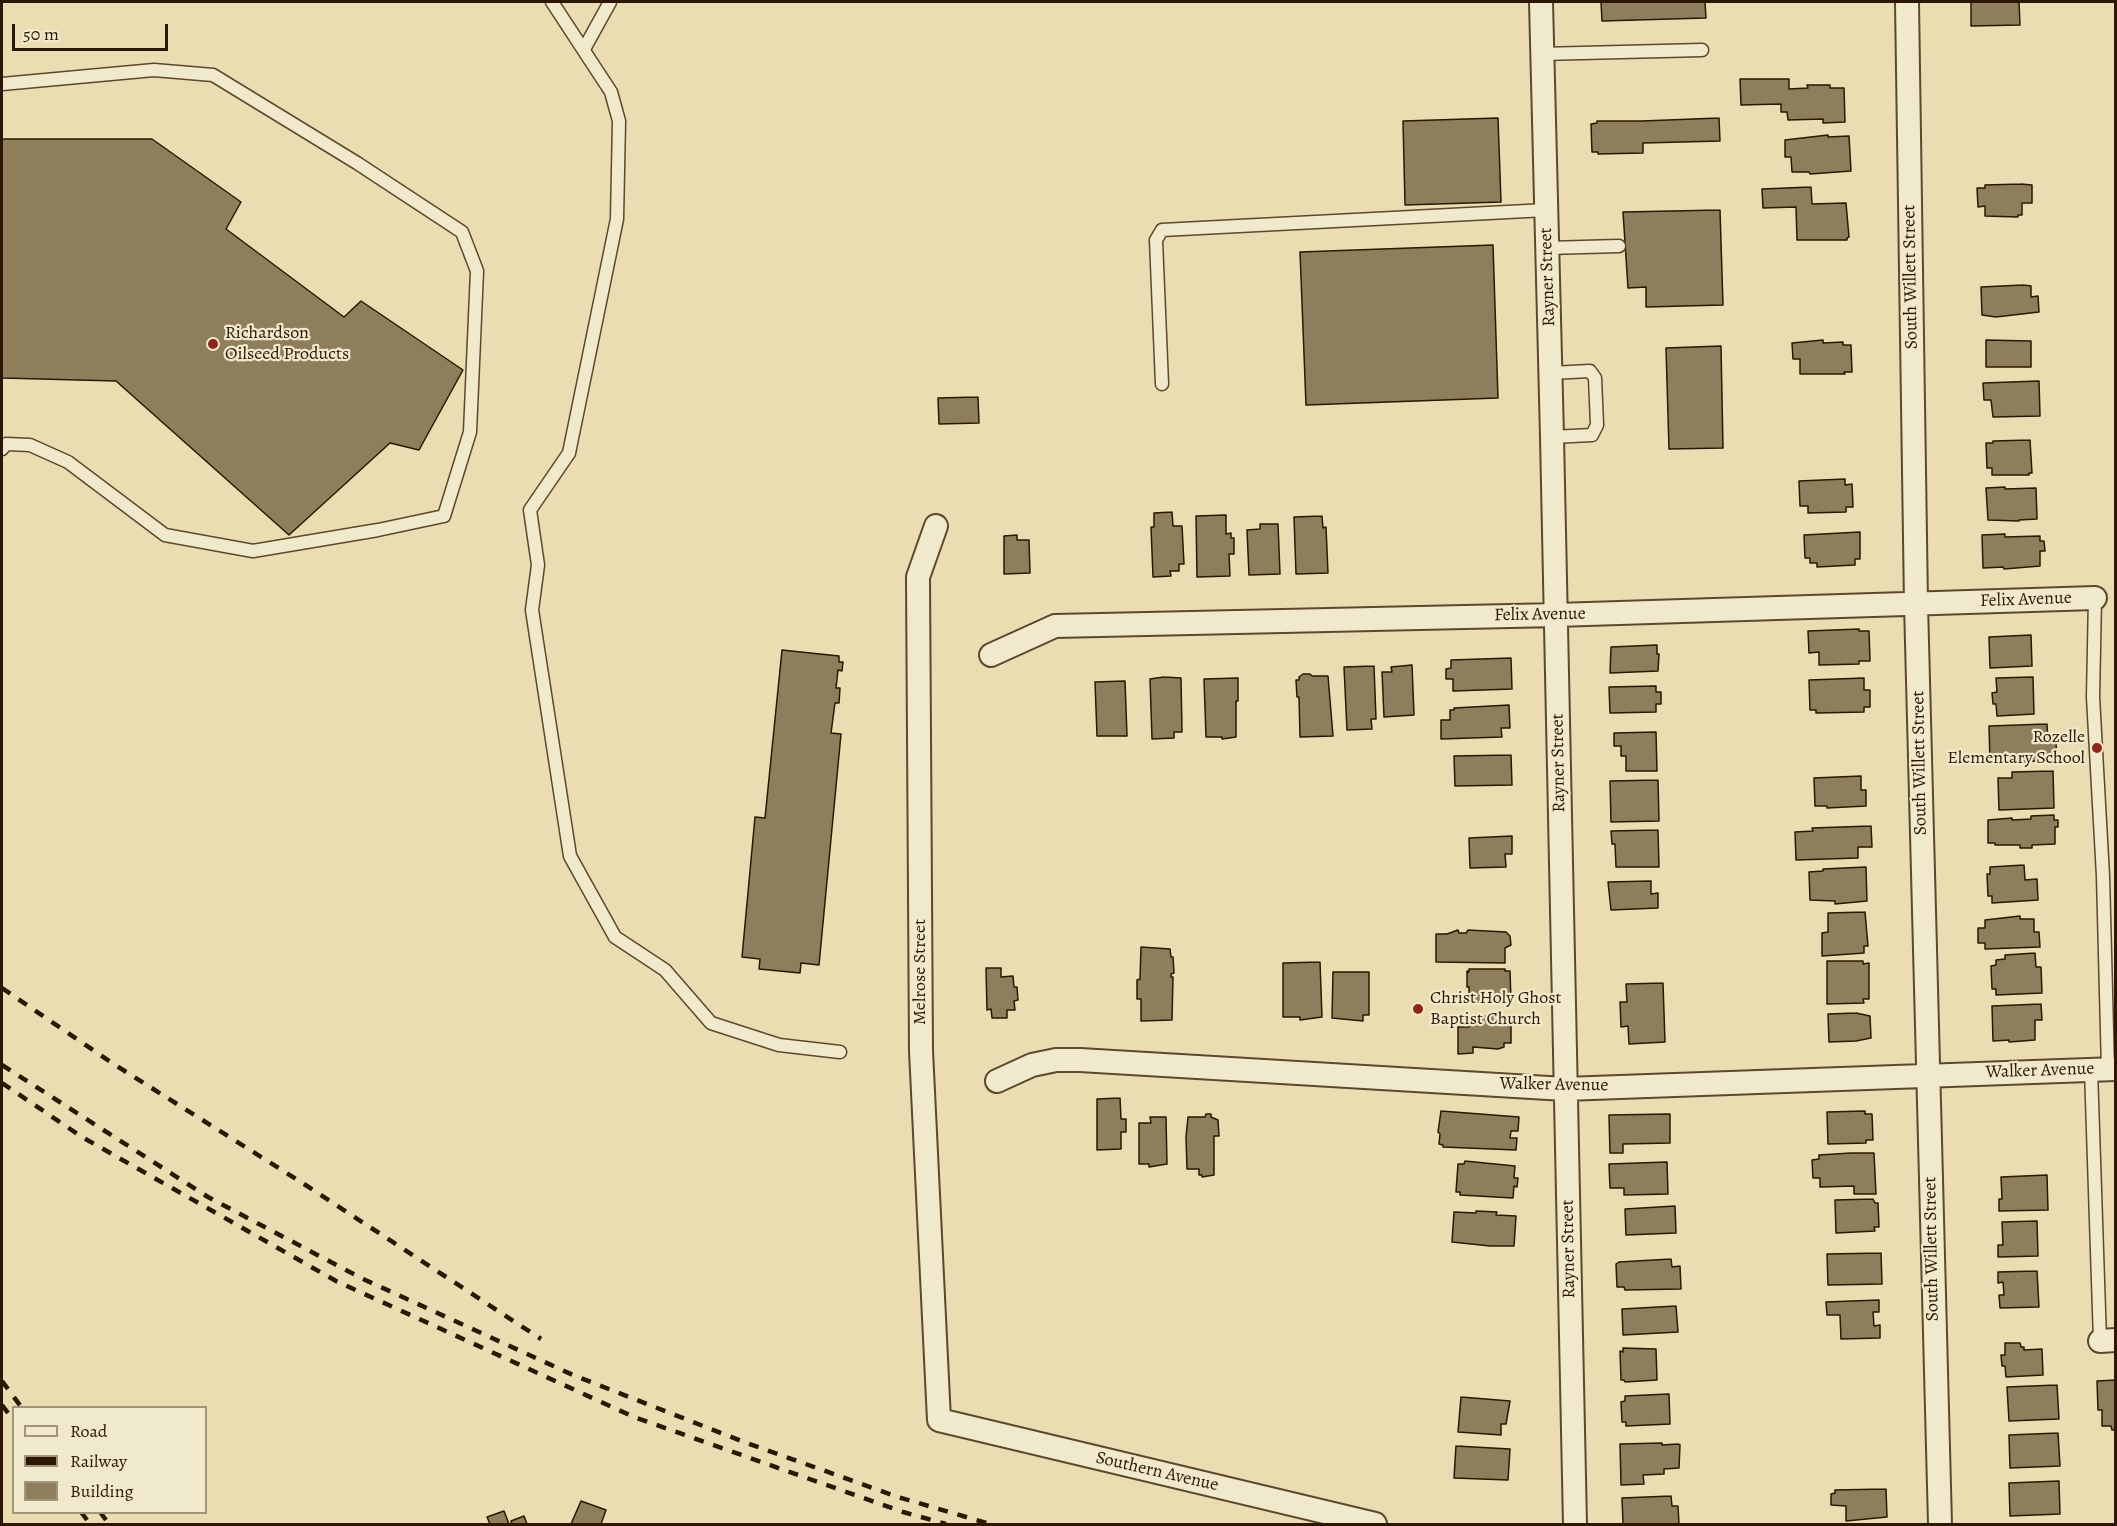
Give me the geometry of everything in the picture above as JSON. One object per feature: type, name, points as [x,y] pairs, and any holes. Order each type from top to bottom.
[{"type":"street","name":"Rayner Street","points":[[1541,2],[1575,1524]]},
{"type":"street","name":"South Willett Street","points":[[1907,2],[1916,604],[1940,1524]]},
{"type":"street","name":"Melrose Street","points":[[936,526],[918,577],[918,589],[921,1051],[939,1420]]},
{"type":"street","name":"Felix Avenue","points":[[991,655],[1055,626],[1556,615],[2095,598]]},
{"type":"street","name":"Walker Avenue","points":[[997,1081],[1032,1065],[1056,1060],[1565,1089],[1928,1074],[2105,1070]]},
{"type":"street","name":"Southern Avenue","points":[[939,1420],[1375,1524]]},
{"type":"lane","points":[[552,2],[611,92],[619,121],[617,219],[569,453],[530,510],[538,565],[532,610],[570,856],[615,936],[664,970],[711,1023],[779,1045],[840,1052]]},
{"type":"lane","points":[[584,49],[610,2]]},
{"type":"lane","points":[[1541,54],[1702,50]]},
{"type":"lane","points":[[2,84],[154,70],[213,75],[357,163],[462,232],[477,271],[471,432],[444,516],[378,530],[253,551],[165,535],[68,462],[30,445],[6,444],[2,449]]},
{"type":"lane","points":[[1162,384],[1156,240],[1162,230],[1546,210]]},
{"type":"lane","points":[[1547,248],[1619,246]]},
{"type":"lane","points":[[1551,373],[1590,371],[1594,378],[1597,425],[1592,435],[1552,437]]},
{"type":"lane","points":[[2095,598],[2093,698],[2102,870],[2111,976],[2105,1070],[2108,1340]]},
{"type":"lane","points":[[2102,870],[2115,870]]},
{"type":"building","points":[[1601,2],[1705,2],[1706,18],[1602,21]]},
{"type":"building","points":[[1971,2],[2019,2],[2020,25],[1971,26]]},
{"type":"building","points":[[1740,79],[1789,79],[1789,89],[1808,88],[1807,85],[1830,85],[1830,88],[1844,88],[1845,122],[1823,123],[1823,119],[1788,120],[1787,112],[1781,112],[1781,104],[1741,105]]},
{"type":"building","points":[[1498,118],[1501,202],[1405,205],[1403,121]]},
{"type":"building","points":[[1719,118],[1720,141],[1643,143],[1643,153],[1598,154],[1598,152],[1592,152],[1591,124],[1597,121]]},
{"type":"building","points":[[1828,135],[1828,137],[1849,136],[1851,171],[1810,174],[1809,172],[1792,172],[1791,157],[1785,157],[1785,140]]},
{"type":"building","name":"Richardson Oilseed Products","points":[[2,139],[152,139],[241,202],[226,229],[344,317],[361,301],[463,370],[419,450],[390,443],[289,535],[116,381],[2,378]]},
{"type":"building","points":[[1985,185],[2032,185],[2032,203],[2022,203],[2022,215],[2018,217],[1985,216],[1985,206],[1978,207],[1977,188],[1985,188]]},
{"type":"building","points":[[1811,187],[1812,204],[1846,203],[1849,237],[1847,240],[1797,240],[1796,207],[1763,208],[1762,189]]},
{"type":"building","points":[[1720,210],[1723,305],[1646,307],[1646,287],[1628,288],[1623,212]]},
{"type":"building","points":[[1493,245],[1498,398],[1306,405],[1300,252]]},
{"type":"building","points":[[2031,286],[2031,297],[2038,296],[2039,312],[1996,317],[1982,315],[1981,287]]},
{"type":"building","points":[[1823,340],[1823,343],[1843,342],[1843,345],[1851,345],[1852,372],[1800,374],[1800,359],[1793,359],[1792,343]]},
{"type":"building","points":[[1986,340],[2031,341],[2031,367],[1986,367]]},
{"type":"building","points":[[1721,346],[1723,448],[1669,449],[1666,348]]},
{"type":"building","points":[[2039,381],[2040,416],[1993,417],[1991,400],[1984,400],[1983,383]]},
{"type":"building","points":[[978,397],[979,423],[939,424],[938,398]]},
{"type":"building","points":[[2030,440],[2032,473],[2029,475],[1992,475],[1992,468],[1987,468],[1986,443]]},
{"type":"building","points":[[1845,479],[1845,485],[1852,484],[1853,507],[1846,507],[1846,512],[1808,513],[1808,506],[1800,506],[1799,481]]},
{"type":"building","points":[[2005,487],[2005,489],[2036,488],[2037,519],[1988,520],[1986,488]]},
{"type":"building","points":[[1172,512],[1173,526],[1182,526],[1184,564],[1179,564],[1179,571],[1170,571],[1171,576],[1153,577],[1151,527],[1154,527],[1154,513]]},
{"type":"building","points":[[1226,515],[1226,534],[1231,533],[1231,538],[1234,538],[1234,554],[1229,554],[1230,576],[1197,577],[1196,516]]},
{"type":"building","points":[[1322,516],[1323,528],[1326,527],[1328,573],[1296,574],[1294,517]]},
{"type":"building","points":[[1260,524],[1278,524],[1280,574],[1249,575],[1247,530],[1260,529]]},
{"type":"building","points":[[1860,532],[1860,559],[1855,559],[1855,565],[1817,567],[1817,563],[1810,563],[1810,558],[1805,558],[1804,535]]},
{"type":"building","points":[[2005,534],[2005,537],[2040,536],[2040,541],[2044,541],[2045,551],[2040,551],[2040,566],[1983,568],[1982,535]]},
{"type":"building","points":[[1017,535],[1017,540],[1029,540],[1030,573],[1004,574],[1004,536]]},
{"type":"building","points":[[1859,629],[1859,631],[1869,631],[1870,661],[1859,661],[1859,664],[1819,665],[1819,652],[1809,653],[1808,631]]},
{"type":"building","points":[[2031,635],[2032,666],[1990,668],[1989,637]]},
{"type":"building","points":[[1657,645],[1658,671],[1610,673],[1611,647]]},
{"type":"building","points":[[782,650],[839,656],[839,662],[843,662],[842,671],[838,670],[836,688],[840,688],[839,703],[835,703],[831,733],[841,734],[819,965],[801,963],[800,973],[759,969],[760,959],[742,957],[755,817],[765,818]]},
{"type":"building","points":[[1511,658],[1512,689],[1453,691],[1453,679],[1446,679],[1446,669],[1451,668],[1451,660]]},
{"type":"building","points":[[1412,665],[1414,715],[1384,717],[1382,672],[1392,672],[1391,667]]},
{"type":"building","points":[[1374,666],[1376,719],[1371,719],[1372,729],[1347,730],[1344,667]]},
{"type":"building","points":[[1303,674],[1328,676],[1333,736],[1300,737],[1299,697],[1297,697],[1296,680],[1299,680]]},
{"type":"building","points":[[2033,677],[2034,714],[1997,716],[1992,693],[1997,692],[1996,678]]},
{"type":"building","points":[[1181,678],[1182,732],[1174,732],[1174,738],[1152,739],[1150,679]]},
{"type":"building","points":[[1238,678],[1236,737],[1222,739],[1222,737],[1206,737],[1204,679]]},
{"type":"building","points":[[1864,678],[1864,690],[1870,690],[1870,707],[1864,707],[1864,712],[1816,713],[1816,710],[1810,710],[1809,680]]},
{"type":"building","points":[[1125,681],[1127,736],[1097,736],[1095,682]]},
{"type":"building","points":[[1656,686],[1656,692],[1661,692],[1661,704],[1656,704],[1656,712],[1610,713],[1609,687]]},
{"type":"building","points":[[1509,705],[1510,728],[1501,728],[1502,737],[1441,739],[1441,720],[1450,720],[1450,710],[1454,708]]},
{"type":"building","points":[[2047,724],[2048,742],[2056,742],[2057,759],[2011,763],[2011,761],[1990,762],[1989,726]]},
{"type":"building","points":[[1656,732],[1657,771],[1626,771],[1626,756],[1621,756],[1621,746],[1614,746],[1614,733]]},
{"type":"building","points":[[1511,755],[1512,785],[1455,786],[1454,756]]},
{"type":"building","points":[[2053,771],[2054,808],[1999,810],[1998,778],[2012,778],[2012,772]]},
{"type":"building","points":[[1861,776],[1861,790],[1866,790],[1866,806],[1827,808],[1827,806],[1815,806],[1814,778]]},
{"type":"building","points":[[1658,780],[1659,821],[1611,822],[1610,781]]},
{"type":"building","points":[[2054,815],[2054,820],[2058,820],[2058,827],[2055,827],[2055,844],[2020,848],[2020,845],[1988,843],[1988,820],[2031,819],[2031,816]]},
{"type":"building","points":[[1871,826],[1872,847],[1858,847],[1858,858],[1796,860],[1795,832],[1813,831],[1812,828]]},
{"type":"building","points":[[1658,830],[1659,867],[1616,867],[1615,844],[1612,844],[1611,831]]},
{"type":"building","points":[[1512,836],[1512,854],[1505,854],[1506,867],[1470,868],[1469,838]]},
{"type":"building","points":[[2024,865],[2025,880],[2037,879],[2038,900],[1992,903],[1992,896],[1988,896],[1987,874],[1990,874],[1990,867]]},
{"type":"building","points":[[1866,867],[1867,901],[1835,904],[1835,901],[1810,900],[1809,872]]},
{"type":"building","points":[[1651,881],[1651,894],[1658,893],[1658,908],[1611,910],[1608,882]]},
{"type":"building","points":[[1865,912],[1868,946],[1864,946],[1864,953],[1822,956],[1822,933],[1828,932],[1828,913]]},
{"type":"building","points":[[2020,916],[2020,919],[2034,919],[2034,932],[2039,932],[2040,947],[1985,949],[1985,943],[1978,943],[1978,928],[1985,928],[1985,920]]},
{"type":"building","points":[[1458,930],[1459,933],[1466,933],[1468,930],[1506,932],[1510,936],[1511,945],[1505,948],[1505,963],[1436,962],[1436,934],[1447,934]]},
{"type":"building","points":[[1141,947],[1170,949],[1174,973],[1171,974],[1173,977],[1172,1020],[1141,1021],[1141,999],[1137,999],[1137,980],[1140,979]]},
{"type":"building","points":[[2035,953],[2036,967],[2041,967],[2042,993],[1996,995],[1996,989],[1992,989],[1991,966],[1996,965],[1996,960],[2005,959],[2005,955]]},
{"type":"building","points":[[1827,961],[1869,963],[1869,999],[1863,999],[1864,1003],[1827,1004]]},
{"type":"building","points":[[1320,962],[1322,1017],[1300,1020],[1300,1017],[1283,1017],[1283,963]]},
{"type":"building","points":[[986,968],[1001,968],[1001,977],[1013,976],[1018,1000],[1014,1001],[1015,1010],[1007,1010],[1007,1018],[992,1018],[991,1009],[987,1010]]},
{"type":"building","points":[[1469,969],[1510,971],[1511,1000],[1469,1002],[1467,971],[1469,972]]},
{"type":"building","points":[[1333,972],[1369,972],[1369,1015],[1363,1015],[1363,1021],[1332,1018]]},
{"type":"building","points":[[1663,983],[1665,1042],[1629,1044],[1628,1026],[1621,1027],[1620,1002],[1627,1002],[1626,984]]},
{"type":"building","points":[[2041,1004],[2042,1020],[2035,1020],[2035,1040],[1993,1041],[1992,1006]]},
{"type":"building","points":[[1856,1013],[1870,1016],[1871,1038],[1829,1042],[1828,1014]]},
{"type":"building","points":[[1468,1016],[1504,1016],[1504,1020],[1511,1020],[1511,1043],[1504,1043],[1504,1047],[1498,1049],[1473,1047],[1473,1053],[1458,1054],[1458,1027],[1469,1027]]},
{"type":"building","points":[[1120,1098],[1121,1119],[1126,1119],[1126,1132],[1121,1132],[1121,1149],[1097,1150],[1097,1099]]},
{"type":"building","points":[[1441,1111],[1519,1117],[1518,1131],[1511,1131],[1510,1138],[1517,1138],[1516,1150],[1443,1147],[1439,1144],[1440,1134],[1438,1132]]},
{"type":"building","points":[[1865,1111],[1865,1114],[1872,1114],[1873,1140],[1866,1140],[1866,1143],[1828,1144],[1827,1112]]},
{"type":"building","points":[[1206,1114],[1211,1114],[1211,1117],[1218,1120],[1219,1136],[1214,1136],[1214,1175],[1202,1177],[1199,1175],[1199,1169],[1187,1169],[1186,1137],[1188,1117],[1205,1117]]},
{"type":"building","points":[[1670,1114],[1670,1143],[1623,1144],[1623,1153],[1610,1153],[1609,1115]]},
{"type":"building","points":[[1150,1117],[1166,1117],[1167,1164],[1149,1167],[1149,1164],[1139,1164],[1139,1123],[1151,1123]]},
{"type":"building","points":[[1874,1153],[1876,1194],[1854,1194],[1854,1186],[1820,1187],[1820,1178],[1813,1178],[1812,1160],[1819,1159],[1819,1155]]},
{"type":"building","points":[[1465,1161],[1515,1166],[1514,1178],[1518,1178],[1517,1187],[1514,1186],[1513,1198],[1460,1195],[1460,1192],[1456,1192],[1458,1164],[1464,1164]]},
{"type":"building","points":[[1667,1162],[1668,1194],[1624,1195],[1624,1188],[1610,1188],[1609,1164]]},
{"type":"building","points":[[2047,1175],[2048,1210],[1999,1211],[1999,1199],[2002,1199],[2001,1177]]},
{"type":"building","points":[[1873,1199],[1875,1203],[1878,1203],[1879,1227],[1874,1227],[1875,1231],[1836,1233],[1835,1200]]},
{"type":"building","points":[[1675,1206],[1676,1233],[1626,1235],[1625,1209]]},
{"type":"building","points":[[1476,1211],[1516,1216],[1514,1246],[1452,1242],[1454,1212],[1476,1213]]},
{"type":"building","points":[[2037,1221],[2038,1256],[1998,1257],[1998,1245],[2003,1245],[2002,1222]]},
{"type":"building","points":[[1881,1253],[1882,1284],[1828,1285],[1827,1254]]},
{"type":"building","points":[[1671,1259],[1672,1267],[1680,1266],[1681,1289],[1625,1290],[1624,1287],[1617,1287],[1616,1264],[1619,1262]]},
{"type":"building","points":[[2037,1271],[2039,1307],[2000,1308],[1999,1295],[2004,1295],[2003,1282],[1998,1283],[1998,1272]]},
{"type":"building","points":[[1879,1300],[1879,1312],[1873,1312],[1874,1326],[1880,1325],[1880,1338],[1841,1339],[1840,1315],[1827,1315],[1826,1302]]},
{"type":"building","points":[[1676,1306],[1678,1332],[1623,1335],[1622,1309]]},
{"type":"building","points":[[2005,1343],[2020,1343],[2024,1350],[2042,1349],[2043,1375],[2006,1377],[2001,1355],[2005,1355]]},
{"type":"building","points":[[1623,1348],[1656,1349],[1657,1380],[1625,1382],[1621,1380],[1620,1351],[1623,1352]]},
{"type":"building","points":[[2116,1380],[2116,1430],[2112,1430],[2111,1426],[2102,1426],[2102,1410],[2098,1410],[2097,1381]]},
{"type":"building","points":[[2057,1385],[2059,1419],[2009,1421],[2007,1387]]},
{"type":"building","points":[[1669,1394],[1670,1424],[1626,1426],[1626,1422],[1622,1422],[1621,1402],[1625,1401],[1625,1396]]},
{"type":"building","points":[[1461,1397],[1510,1401],[1506,1424],[1501,1424],[1501,1435],[1458,1432]]},
{"type":"building","points":[[2058,1433],[2060,1466],[2010,1468],[2009,1435]]},
{"type":"building","points":[[1662,1443],[1662,1445],[1680,1445],[1679,1468],[1664,1469],[1664,1474],[1643,1475],[1644,1484],[1621,1485],[1620,1444]]},
{"type":"building","points":[[1456,1446],[1510,1449],[1508,1480],[1454,1478]]},
{"type":"building","points":[[2059,1481],[2060,1514],[2010,1516],[2009,1483]]},
{"type":"building","points":[[1886,1489],[1887,1517],[1846,1521],[1846,1506],[1831,1505],[1831,1494],[1835,1493],[1835,1490]]},
{"type":"building","points":[[1671,1496],[1672,1506],[1678,1506],[1679,1524],[1623,1524],[1622,1498]]},
{"type":"building","points":[[581,1501],[606,1510],[601,1524],[571,1524]]},
{"type":"building","points":[[504,1511],[509,1524],[490,1524],[487,1517]]},
{"type":"building","points":[[524,1516],[527,1524],[512,1524],[511,1521]]},
{"type":"railway","points":[[2,988],[112,1063],[304,1184],[541,1339]]},
{"type":"railway","points":[[2,1065],[208,1197],[361,1278],[573,1375],[744,1442],[898,1497],[990,1524]]},
{"type":"railway","points":[[2,1083],[82,1137],[336,1281],[634,1417],[903,1512],[946,1524]]},
{"type":"railway","points":[[2,1381],[21,1406]]},
{"type":"railway","points":[[2,1405],[12,1418]]},
{"type":"railway","points":[[82,1514],[90,1524]]},
{"type":"railway","points":[[102,1514],[109,1524]]},
{"type":"place","name":"Richardson Oilseed Products","points":[[213,344]]},
{"type":"place","name":"Rozelle Elementary School","points":[[2097,748]]},
{"type":"place","name":"Christ Holy Ghost Baptist Church","points":[[1418,1009]]}]
